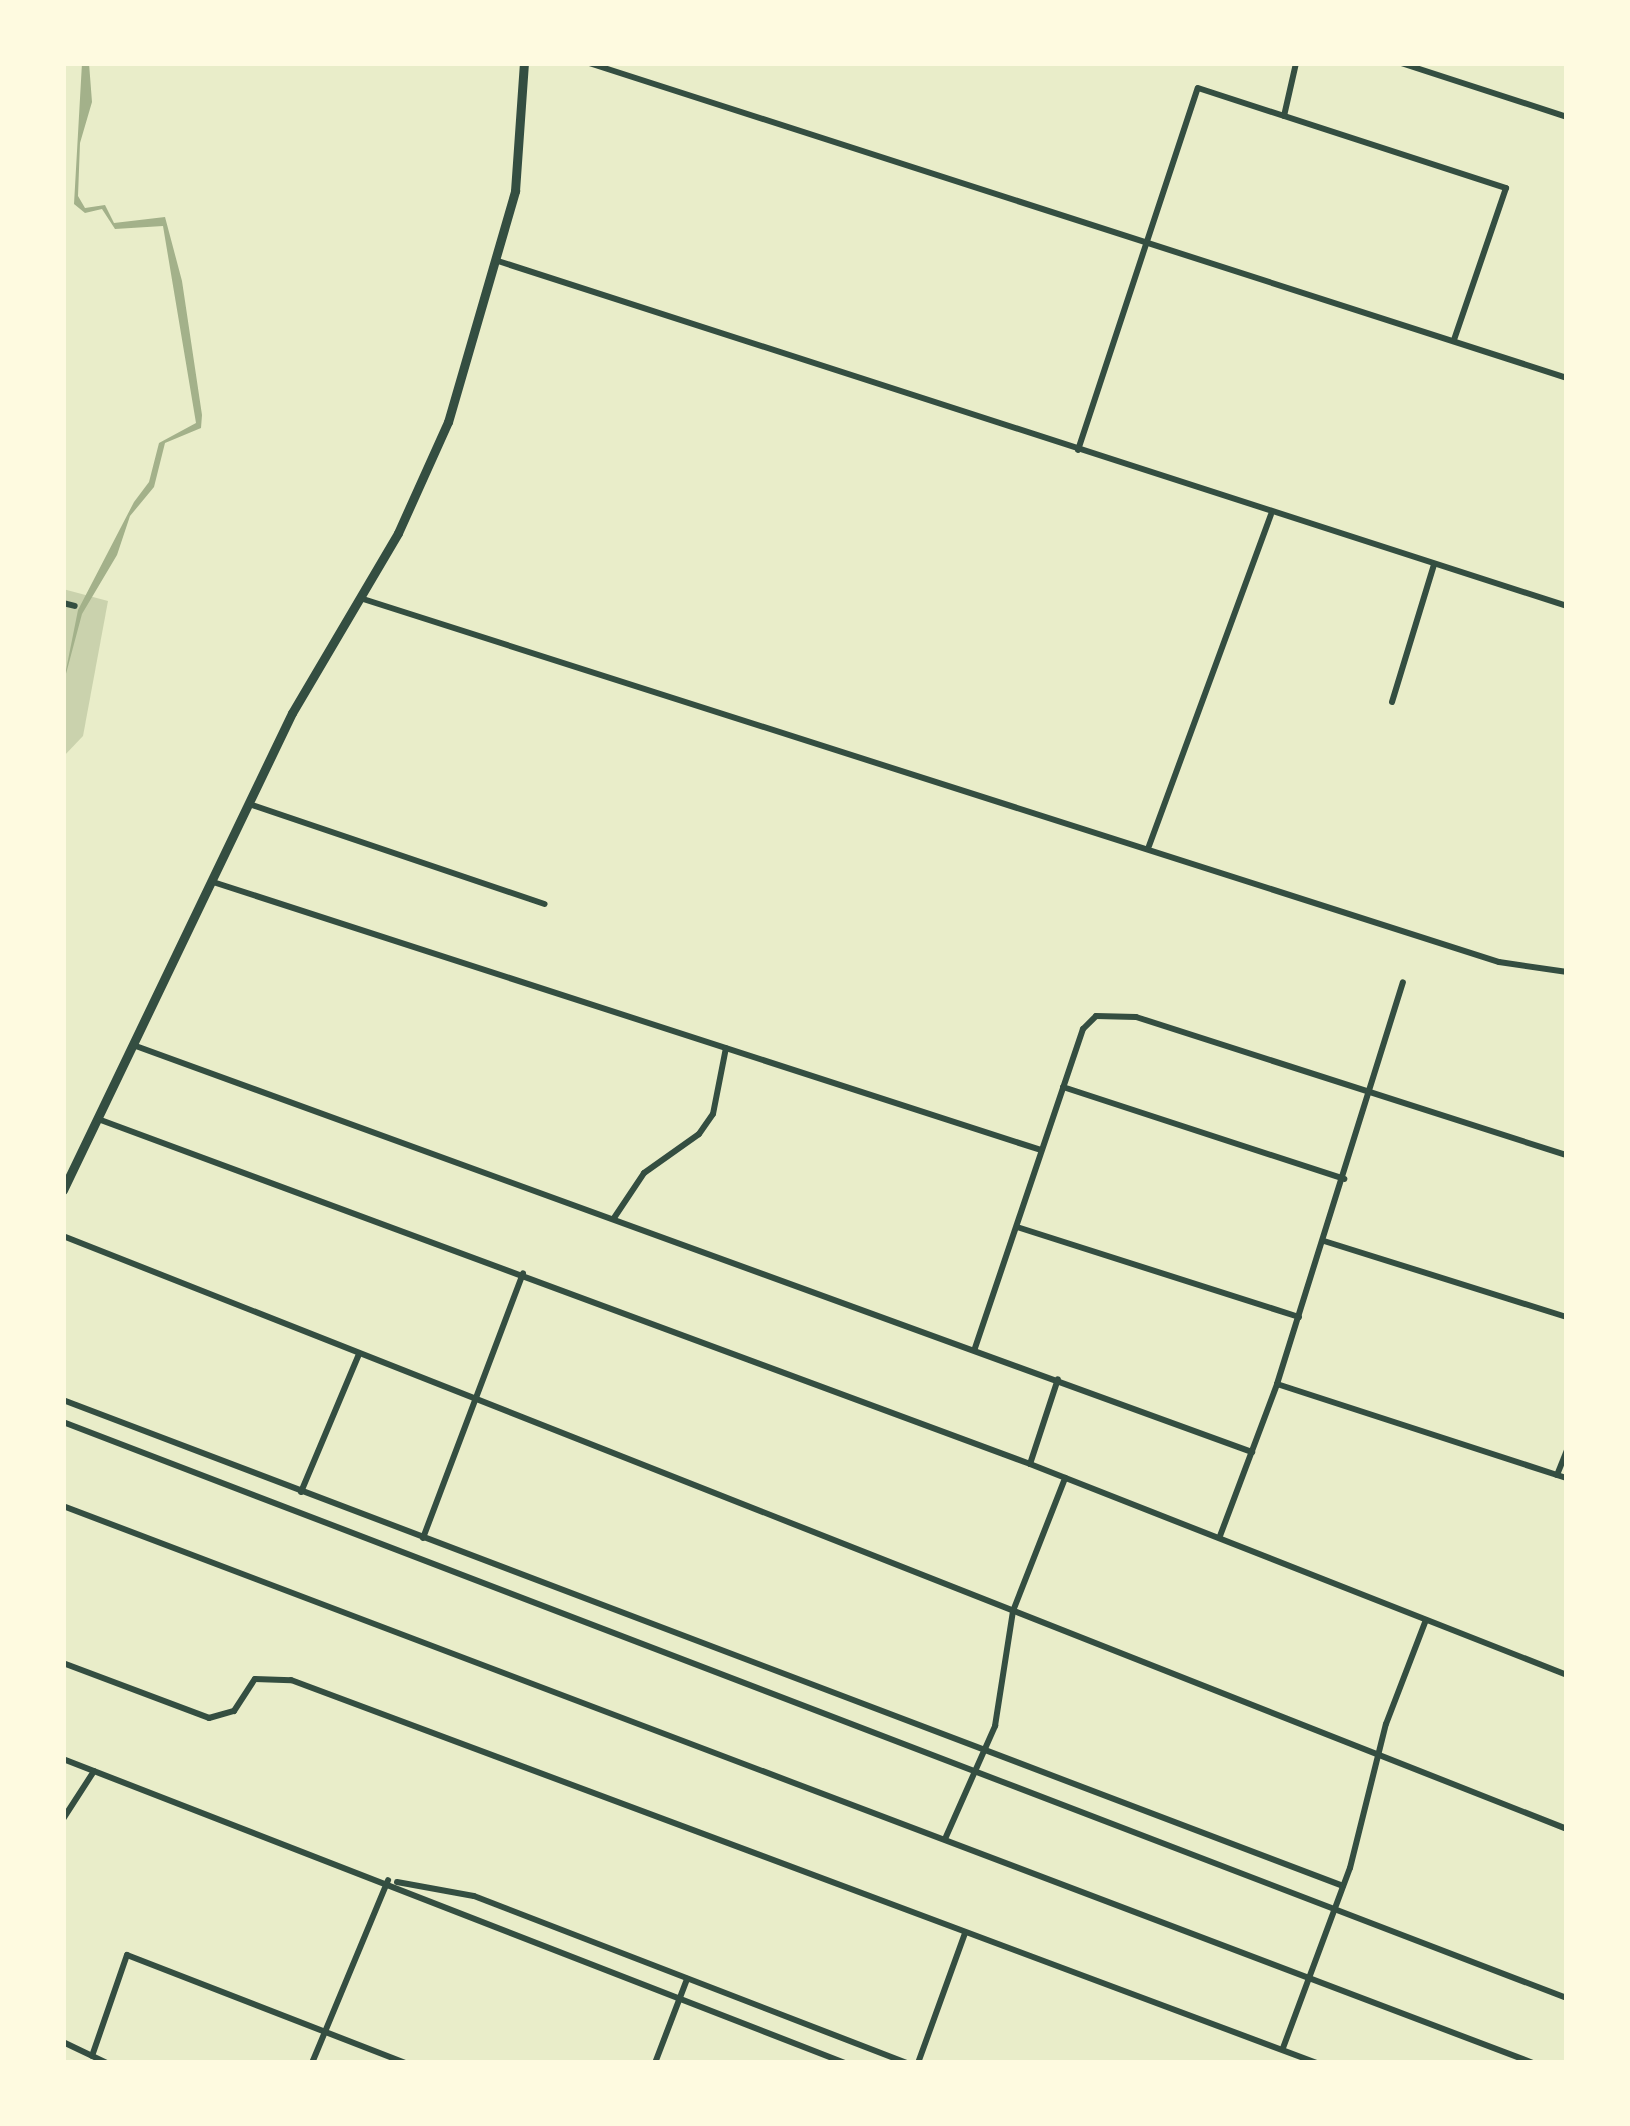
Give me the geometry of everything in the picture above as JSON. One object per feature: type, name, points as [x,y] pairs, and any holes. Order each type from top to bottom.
[{"type":"main road","points":[[63,1190],[249,804],[441,440],[498,261],[522,143],[524,63]]},
{"type":"street","points":[[589,63],[1567,378]]},
{"type":"street","points":[[1284,116],[1296,63]]},
{"type":"street","points":[[1401,63],[1567,117]]},
{"type":"street","points":[[1078,452],[1198,88],[1506,188],[1454,340]]},
{"type":"street","points":[[498,261],[1271,515],[1567,607]]},
{"type":"street","points":[[1149,846],[1271,515]]},
{"type":"street","points":[[1391,702],[1435,566]]},
{"type":"street","points":[[360,598],[1149,846],[1499,962],[1567,972]]},
{"type":"street","points":[[63,603],[75,607]]},
{"type":"street","points":[[249,804],[544,904]]},
{"type":"street","points":[[213,882],[1041,1150]]},
{"type":"street","points":[[1220,1536],[1277,1384],[1372,1096],[1402,982]]},
{"type":"street","points":[[976,1348],[1083,1029],[1096,1016],[1112,1015],[1567,1155]]},
{"type":"street","points":[[131,1045],[1252,1451]]},
{"type":"street","points":[[614,1218],[644,1173],[699,1134],[713,1114],[727,1048]]},
{"type":"street","points":[[1063,1088],[1344,1179]]},
{"type":"street","points":[[95,1118],[524,1273],[1220,1536],[1567,1676]]},
{"type":"street","points":[[1016,1226],[1299,1317]]},
{"type":"street","points":[[63,1236],[1567,1829]]},
{"type":"street","points":[[1324,1241],[1567,1317]]},
{"type":"street","points":[[423,1538],[524,1273]]},
{"type":"street","points":[[302,1492],[359,1354]]},
{"type":"street","points":[[1030,1465],[1058,1379]]},
{"type":"street","points":[[1277,1384],[1567,1478]]},
{"type":"street","points":[[63,1400],[1343,1886]]},
{"type":"street","points":[[63,1422],[1567,1998]]},
{"type":"street","points":[[1557,1475],[1567,1450]]},
{"type":"street","points":[[945,1839],[984,1750],[1013,1611],[1065,1478]]},
{"type":"street","points":[[63,1506],[1533,2063]]},
{"type":"street","points":[[1282,2050],[1343,1886],[1379,1755],[1426,1620]]},
{"type":"street","points":[[63,1663],[209,1718],[234,1711],[256,1679],[291,1680],[1317,2063]]},
{"type":"street","points":[[63,1760],[388,1880],[465,1919],[845,2063]]},
{"type":"street","points":[[63,1819],[94,1771]]},
{"type":"street","points":[[388,1880],[474,1897],[907,2063]]},
{"type":"street","points":[[312,2063],[388,1880]]},
{"type":"street","points":[[918,2063],[964,1933]]},
{"type":"street","points":[[92,2056],[127,1955],[405,2063]]},
{"type":"street","points":[[655,2063],[688,1978]]},
{"type":"street","points":[[63,2042],[107,2063]]},
{"type":"shaded area","points":[[82,63],[89,63],[92,102],[80,143],[78,196],[85,208],[105,205],[114,223],[165,217],[182,281],[202,415],[201,428],[165,443],[154,487],[130,516],[117,555],[82,614],[63,685],[78,610],[134,502],[149,482],[159,443],[196,423],[163,226],[115,229],[102,209],[85,213],[74,204]]},
{"type":"shaded area","points":[[63,589],[108,601],[83,736],[63,757]]}]
